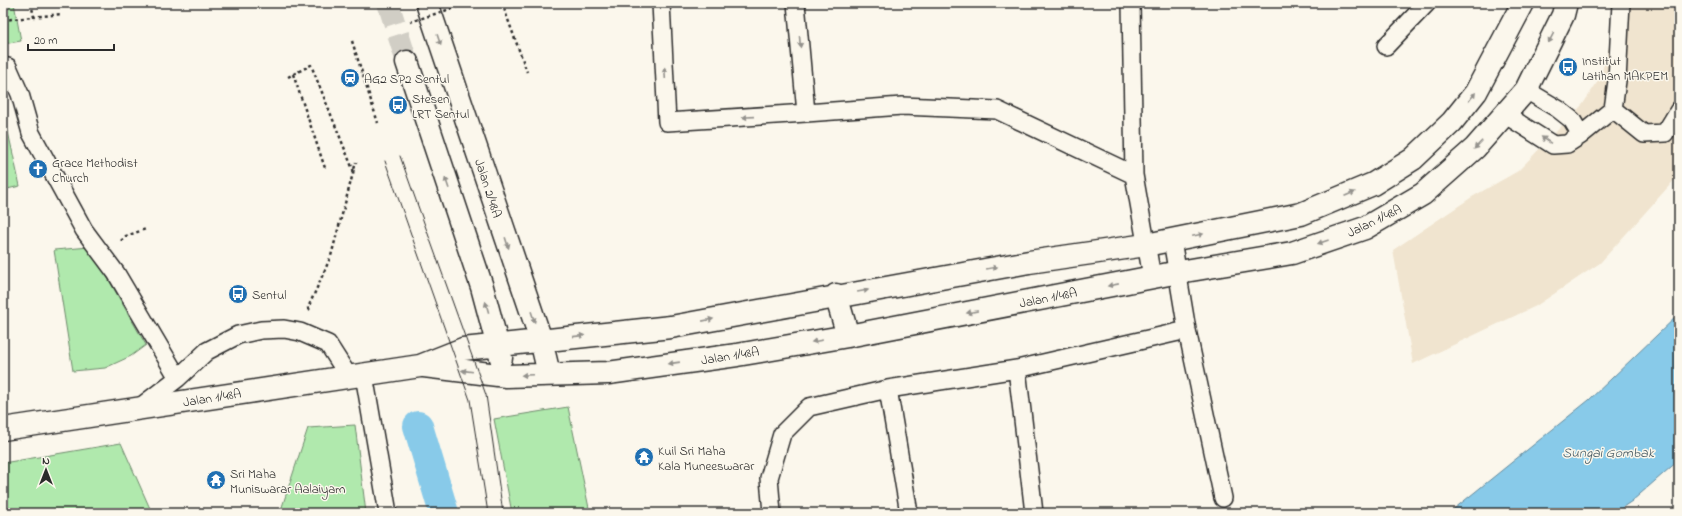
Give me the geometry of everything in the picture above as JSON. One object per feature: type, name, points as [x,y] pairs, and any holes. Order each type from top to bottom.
[{"type":"main road","name":"Jalan 2/48A","points":[[427,3],[540,340],[549,374]]},
{"type":"main road","name":"Jalan 1/48A","points":[[3,429],[420,366],[463,348],[671,327],[836,295],[1029,262],[1146,245],[1301,214],[1373,184],[1413,159],[1452,122],[1476,92],[1524,3]]},
{"type":"main road","name":"Jalan 1/48A","points":[[420,366],[506,376],[608,373],[737,355],[848,336],[1152,277],[1292,253],[1364,228],[1423,194],[1475,148],[1506,115],[1526,90],[1563,15],[1566,3]]},
{"type":"main road","points":[[407,62],[482,287],[506,376]]},
{"type":"main road","points":[[836,295],[848,336]]},
{"type":"lane","points":[[661,3],[667,122],[902,106],[997,110],[1134,176]]},
{"type":"lane","points":[[796,3],[806,113]]},
{"type":"lane","points":[[1131,3],[1134,176],[1152,277]]},
{"type":"lane","points":[[1386,46],[1427,3]]},
{"type":"lane","points":[[1506,115],[1553,145],[1567,144],[1581,135],[1613,109],[1617,81],[1621,3]]},
{"type":"lane","points":[[3,66],[8,67],[20,94],[35,140],[84,230],[106,258],[178,378]]},
{"type":"lane","points":[[1526,90],[1558,109],[1572,120],[1581,135]]},
{"type":"lane","points":[[1613,109],[1644,134],[1665,133],[1679,110]]},
{"type":"lane","points":[[1172,240],[1179,272],[1187,330],[1222,498]]},
{"type":"lane","points":[[139,408],[178,378],[207,351],[238,335],[261,330],[284,329],[300,332],[328,344],[357,376],[388,513]]},
{"type":"lane","points":[[772,513],[769,478],[782,434],[809,407],[888,389],[1017,369],[1187,330]]},
{"type":"lane","points":[[1017,369],[1034,513]]},
{"type":"lane","points":[[888,389],[909,513]]},
{"type":"path","points":[[31,3],[34,17]]},
{"type":"path","points":[[410,22],[469,3]]},
{"type":"path","points":[[502,3],[527,72]]},
{"type":"path","points":[[3,20],[62,14]]},
{"type":"path","points":[[352,41],[378,123]]},
{"type":"path","points":[[288,77],[311,65],[354,172]]},
{"type":"path","points":[[293,74],[325,168]]},
{"type":"path","points":[[328,344],[308,308],[331,256],[356,162]]},
{"type":"path","points":[[106,258],[126,236],[146,229]]},
{"type":"shaded area","points":[[1612,3],[1679,3],[1678,176],[1600,263],[1536,306],[1413,364],[1393,250],[1472,197],[1518,171],[1583,104],[1600,78],[1610,43]]},
{"type":"green space","points":[[3,3],[14,3],[21,41],[3,44]]},
{"type":"green space","points":[[3,109],[20,186],[3,190]]},
{"type":"green space","points":[[90,247],[146,345],[131,356],[105,368],[73,371],[54,250]]},
{"type":"green space","points":[[568,407],[590,513],[512,513],[494,419]]},
{"type":"green space","points":[[355,425],[366,513],[280,513],[308,428]]},
{"type":"green space","points":[[121,443],[152,513],[3,513],[3,463]]},
{"type":"water","name":"Sungai Gombak","points":[[1679,314],[1679,460],[1632,501],[1614,513],[1449,513],[1589,400]]},
{"type":"waterway","points":[[418,426],[444,513]]},
{"type":"tunnel","points":[[388,3],[407,62]]},
{"type":"tram line","points":[[400,156],[486,395],[503,513]]},
{"type":"tram line","points":[[385,161],[470,400],[488,513]]},
{"type":"place","name":"Institut Latihan MAKPEM","points":[[1568,67]]},
{"type":"place","name":"AG2 SP2 Sentul","points":[[350,78]]},
{"type":"place","name":"Stesen LRT Sentul","points":[[398,105]]},
{"type":"place","name":"Grace Methodist Church","points":[[38,169]]},
{"type":"place","name":"Sentul","points":[[238,294]]},
{"type":"place","name":"Kuil Sri Maha Kala Muneeswarar","points":[[644,457]]},
{"type":"place","name":"Sri Maha Muniswarar Aalaiyam","points":[[216,480]]}]
